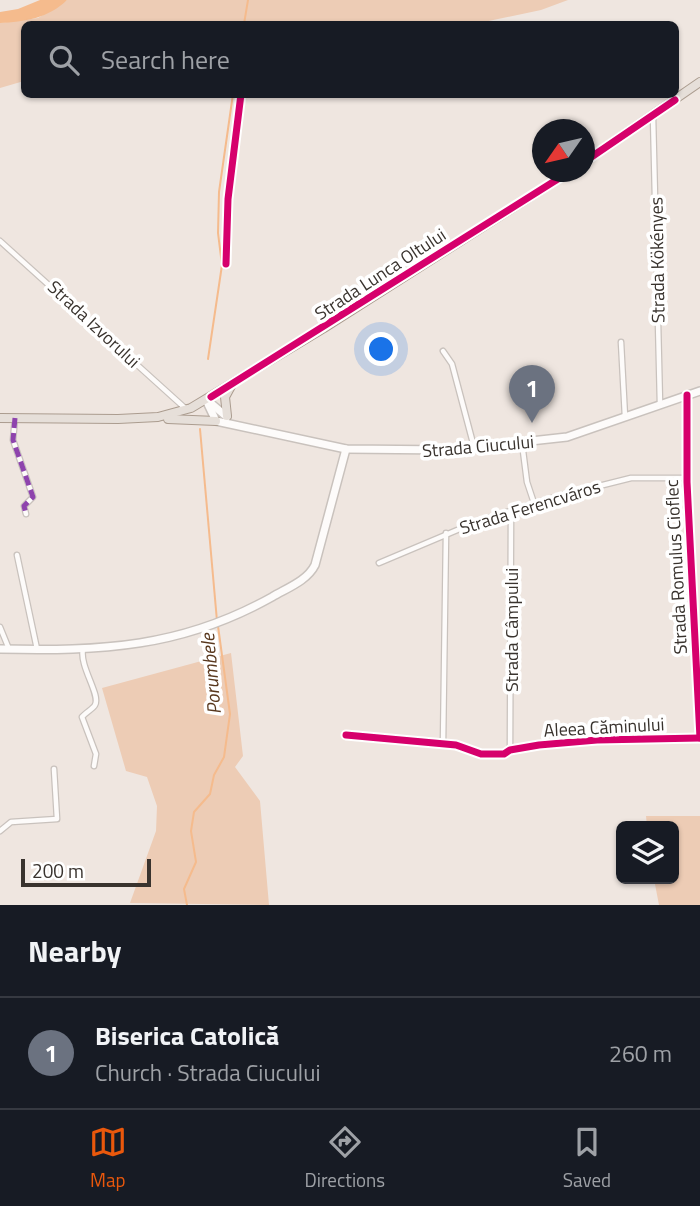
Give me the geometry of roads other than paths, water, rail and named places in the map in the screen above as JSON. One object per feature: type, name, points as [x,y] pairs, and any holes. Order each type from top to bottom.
[{"type":"main road","points":[[679,97],[700,82]]},
{"type":"main road","points":[[595,155],[677,98]]},
{"type":"main road","name":"Strada Lunca Oltului","points":[[158,417],[187,410],[206,400],[553,182]]},
{"type":"main road","points":[[227,416],[225,397],[231,385]]},
{"type":"main road","name":"Strada Ciucului","points":[[216,421],[346,449],[388,452],[475,448],[567,437],[700,391]]},
{"type":"main road","points":[[206,400],[249,429]]},
{"type":"main road","points":[[0,418],[158,417],[216,421],[206,400]]},
{"type":"main road","points":[[4,649],[83,649],[135,644],[215,626],[312,572],[346,449]]},
{"type":"street","name":"Strada Kökényes","points":[[653,115],[660,405]]},
{"type":"street","name":"Strada Izvorului","points":[[0,241],[187,410]]},
{"type":"street","points":[[621,342],[625,418]]},
{"type":"street","points":[[443,351],[452,364],[475,448]]},
{"type":"street","name":"Strada Romulus Cioflec","points":[[687,395],[687,478],[700,738]]},
{"type":"street","points":[[15,418],[13,440],[33,497],[24,506],[26,514]]},
{"type":"street","points":[[522,443],[527,482],[534,503]]},
{"type":"street","name":"Strada Ferencváros","points":[[379,564],[446,533],[534,503],[631,478],[687,478]]},
{"type":"street","name":"Strada Câmpului","points":[[510,750],[511,510]]},
{"type":"street","points":[[443,744],[446,533]]},
{"type":"street","points":[[16,555],[37,649]]},
{"type":"street","points":[[0,627],[4,649]]},
{"type":"street","points":[[83,649],[82,663],[96,699],[94,706],[82,717],[96,754],[94,766]]},
{"type":"street","name":"Aleea Căminului","points":[[346,735],[456,745],[481,754],[505,754],[510,750],[597,740],[700,738]]},
{"type":"street","points":[[0,831],[11,822],[57,819],[54,769]]},
{"type":"waterway","name":"Porumbele","points":[[244,21],[248,0]]},
{"type":"waterway","name":"Porumbele","points":[[208,359],[222,265],[218,233],[219,192],[232,98]]},
{"type":"waterway","name":"Porumbele","points":[[200,429],[217,621]]},
{"type":"waterway","name":"Porumbele","points":[[187,905],[184,889],[196,862],[191,831],[194,812],[210,794],[214,775],[224,757],[230,714],[218,626]]},
{"type":"place","name":"Biserica Catolică","points":[[532,423]]}]
